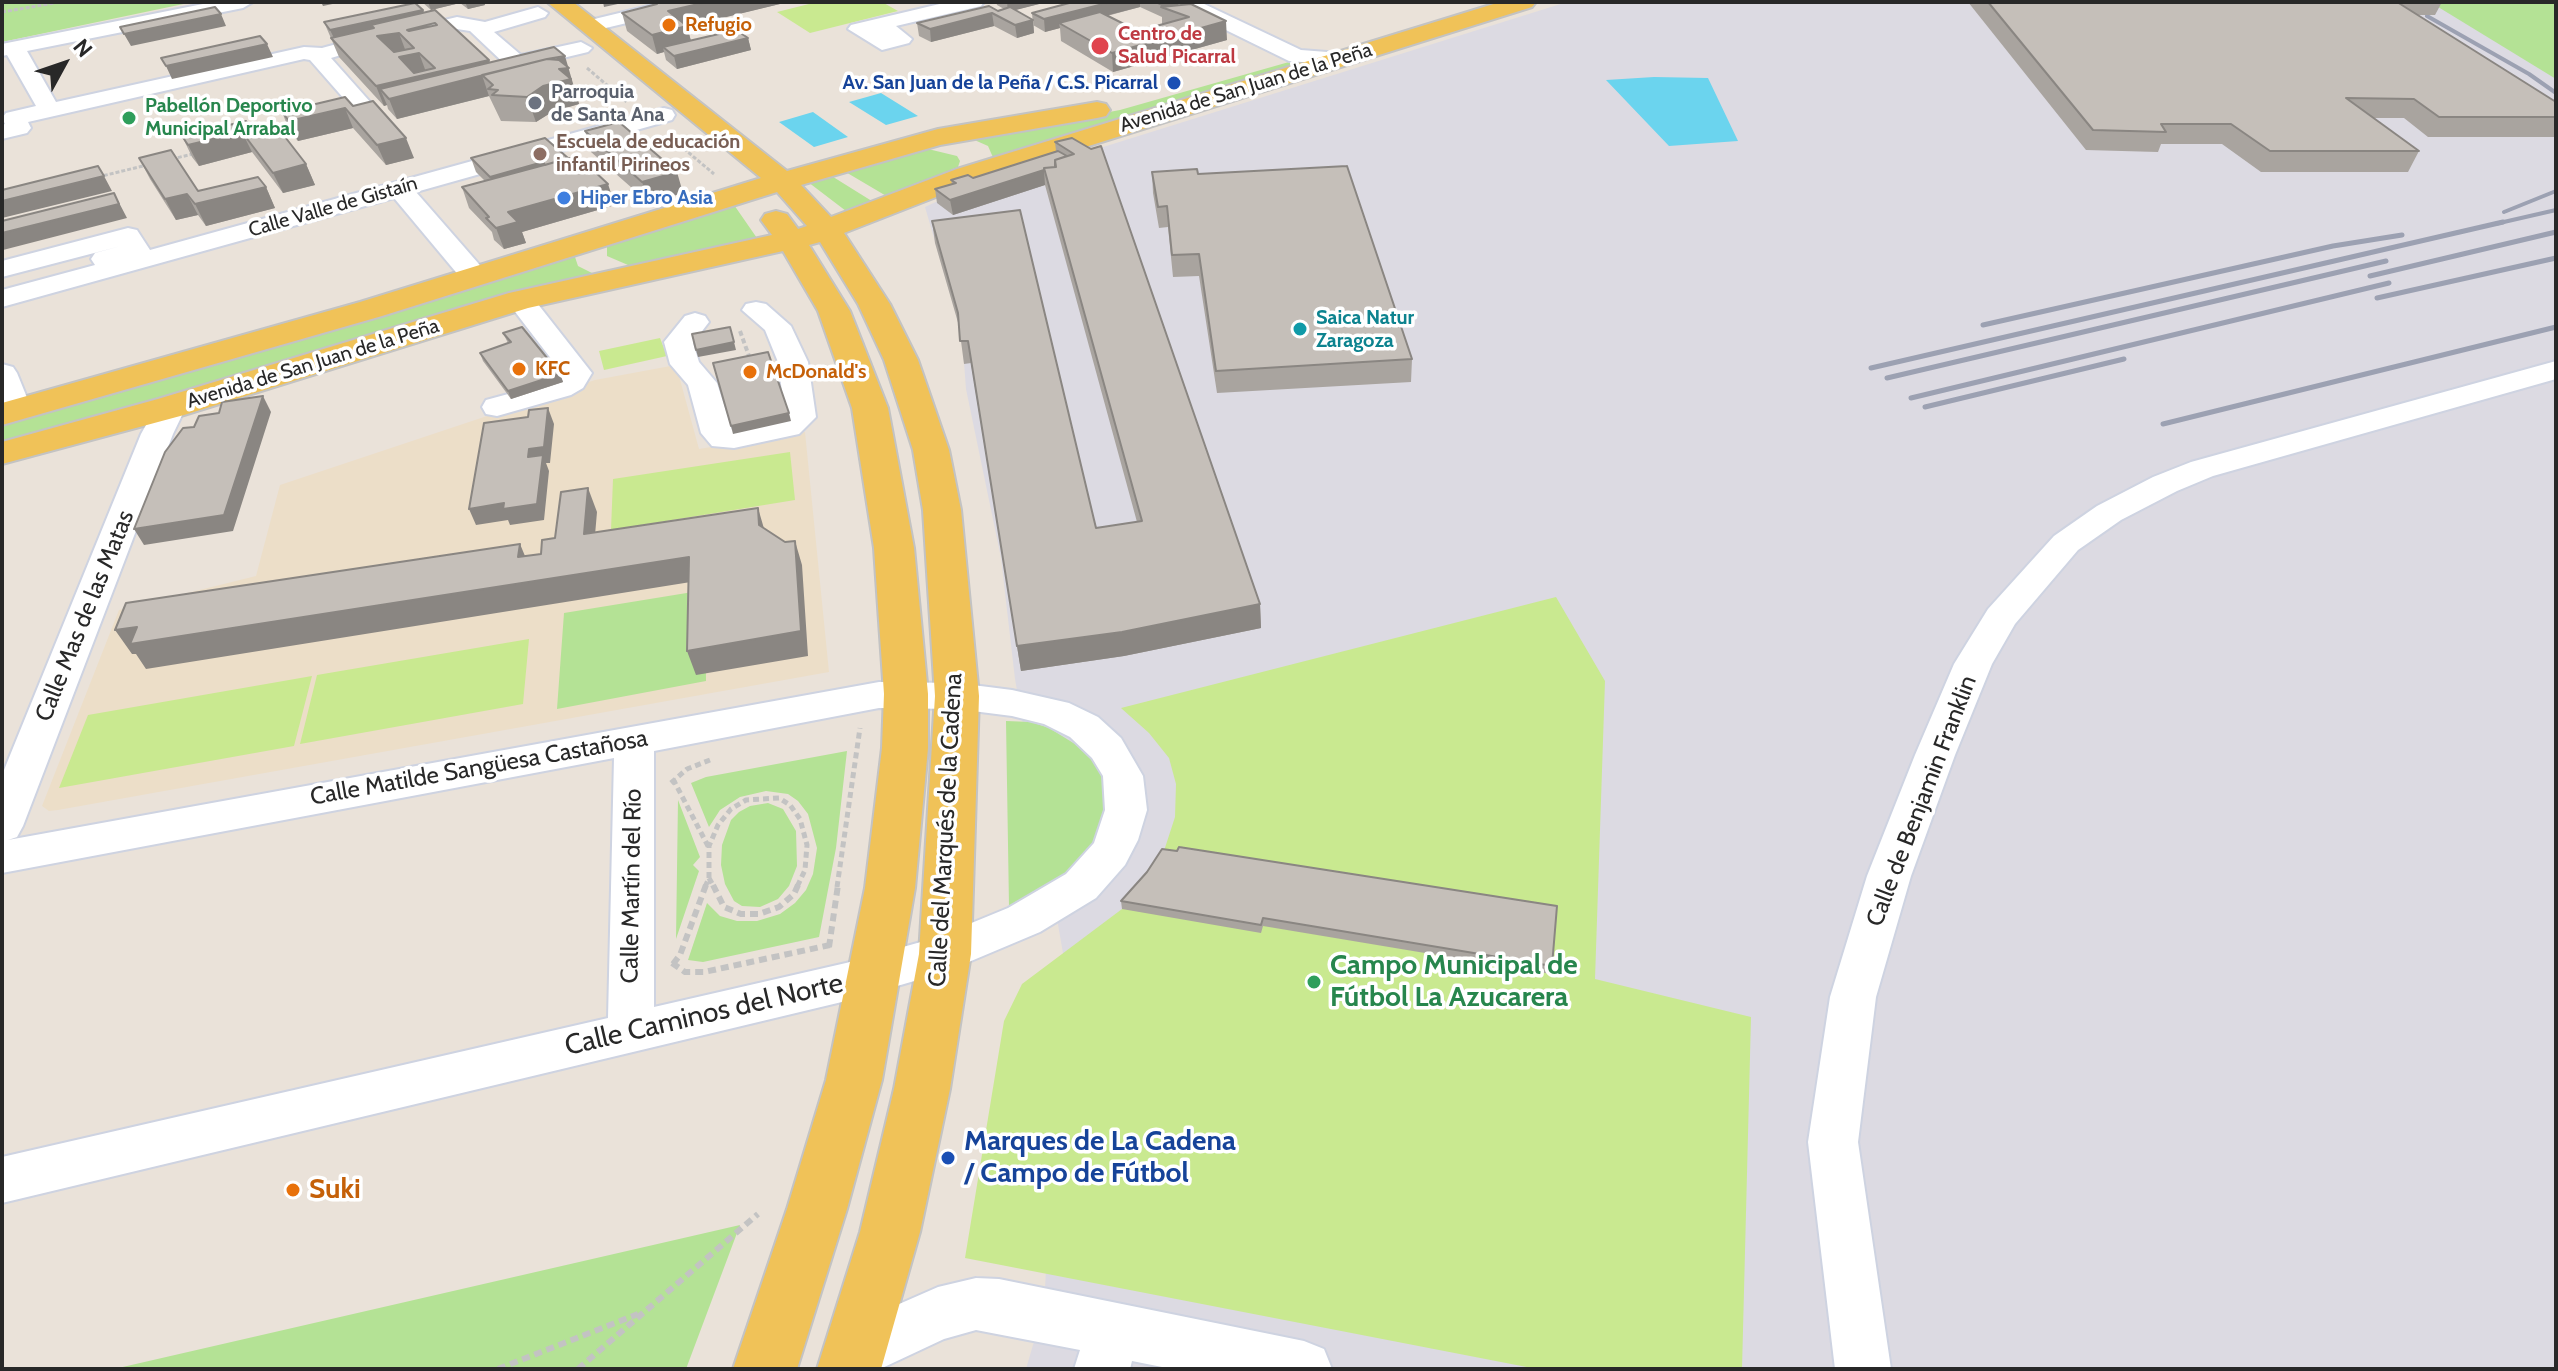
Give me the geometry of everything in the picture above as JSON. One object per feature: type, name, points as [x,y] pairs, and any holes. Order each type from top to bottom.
[{"type":"main road","name":"Avenida de San Juan de la Peña","points":[[10,412],[600,239],[737,190],[782,181],[923,140],[1150,98],[1472,2]]},
{"type":"main road","name":"Avenida de San Juan de la Peña","points":[[2,453],[171,407],[520,300],[827,230],[967,175],[1524,2]]},
{"type":"main road","points":[[540,6],[578,42]]},
{"type":"main road","name":"Calle del Marqués de la Cadena","points":[[578,42],[791,240],[834,311],[870,408],[894,548],[897,824],[842,969],[854,1080],[765,1369]]},
{"type":"main road","name":"Calle del Marqués de la Cadena","points":[[578,42],[782,181],[827,230],[874,304],[901,360],[931,450],[942,510],[896,705],[945,954],[922,1089],[900,1187],[851,1361]]},
{"type":"main road","name":"Avenida de San Juan de la Peña","points":[[923,140],[945,142],[970,153],[976,164],[967,175]]},
{"type":"main road","points":[[600,239],[590,248],[590,260],[605,272],[624,276]]},
{"type":"street","points":[[13,54],[243,2]]},
{"type":"street","points":[[480,27],[515,61],[529,61],[578,42],[649,6],[691,2]]},
{"type":"street","points":[[880,25],[974,2]]},
{"type":"street","points":[[1184,2],[1297,56],[1340,59]]},
{"type":"street","points":[[2,132],[19,128],[14,118],[304,53],[323,54],[457,23],[480,27],[540,6]]},
{"type":"street","points":[[13,54],[86,49]]},
{"type":"street","points":[[13,54],[49,110]]},
{"type":"street","points":[[323,54],[320,59],[361,104]]},
{"type":"street","name":"Calle Valle de Gistaín","points":[[2,299],[656,117]]},
{"type":"street","points":[[400,189],[475,277]]},
{"type":"street","points":[[2,269],[128,236],[137,250],[2,286]]},
{"type":"street","points":[[497,407],[560,389],[572,382],[577,373],[520,300]]},
{"type":"street","points":[[695,322],[678,342],[685,364],[702,383],[717,433],[723,439],[734,439],[788,427],[801,417],[793,362],[777,326],[756,310]]},
{"type":"street","name":"Calle de Benjamin Franklin","points":[[1863,1369],[1833,1142],[1853,997],[1889,876],[1930,769],[1973,664],[2001,617],[2066,543],[2109,513],[2165,484],[2202,469],[2556,370]]},
{"type":"street","points":[[2,373],[10,412]]},
{"type":"street","name":"Calle Mas de las Matas","points":[[2,826],[157,434],[171,407]]},
{"type":"street","name":"Calle Matilde Sangüesa Castañosa","points":[[2,857],[634,740],[896,705]]},
{"type":"street","name":"Calle Caminos del Norte","points":[[2,1180],[631,1032],[842,969],[945,954],[1024,920],[1081,886],[1110,854],[1126,810],[1123,776],[1107,748],[1084,727],[1035,707],[896,705]]},
{"type":"street","name":"Calle Martín del Río","points":[[631,1032],[634,740]]},
{"type":"street","points":[[851,1361],[938,1314],[976,1304],[999,1306],[1108,1349],[1301,1369]]},
{"type":"path","points":[[11,2],[14,9]]},
{"type":"path","points":[[2,12],[60,2]]},
{"type":"path","points":[[578,42],[737,190]]},
{"type":"path","points":[[84,180],[207,150]]},
{"type":"path","points":[[845,735],[896,705]]},
{"type":"path","points":[[669,958],[673,965],[685,972],[842,969],[896,705]]},
{"type":"path","points":[[668,788],[673,779],[687,769],[722,758]]},
{"type":"path","points":[[673,779],[709,846]]},
{"type":"path","points":[[673,965],[680,955],[709,878],[709,846],[718,825],[731,809],[746,800],[779,798],[790,805],[800,819],[807,845],[805,870],[794,894],[779,907],[759,914],[741,914],[724,907],[709,878]]},
{"type":"path","points":[[578,1369],[758,1214]]},
{"type":"path","points":[[498,1369],[642,1312]]},
{"type":"shaded area","points":[[1567,2],[2556,2],[2556,1369],[1026,1369],[1044,1307],[1063,953],[1015,679],[1001,558],[966,389],[962,335],[925,207],[953,194]]},
{"type":"shaded area","points":[[676,365],[699,449],[805,432],[829,672],[58,810],[49,811],[42,806],[119,610],[256,576],[280,485],[595,380]]},
{"type":"green space","points":[[2,2],[193,2],[2,42]]},
{"type":"green space","points":[[817,2],[882,2],[898,11],[810,33],[777,12]]},
{"type":"green space","points":[[2430,2],[2556,2],[2556,79]]},
{"type":"green space","points":[[1296,60],[1315,64],[995,162],[988,146],[970,138],[1120,110]]},
{"type":"green space","points":[[928,149],[957,156],[960,161],[958,167],[888,197],[844,171]]},
{"type":"green space","points":[[830,175],[875,203],[846,211],[808,182]]},
{"type":"green space","points":[[732,202],[759,241],[635,268],[607,256],[607,245]]},
{"type":"green space","points":[[574,254],[578,266],[598,276],[134,409],[2,443],[2,425],[109,396]]},
{"type":"green space","points":[[660,338],[667,356],[604,370],[599,351]]},
{"type":"green space","points":[[790,452],[795,500],[611,530],[613,479]]},
{"type":"green space","points":[[705,590],[706,681],[557,709],[564,613]]},
{"type":"green space","name":"Campo Municipal de Fútbol La Azucarera","points":[[1556,597],[1605,681],[1595,979],[1751,1017],[1742,1369],[1537,1369],[965,1258],[1004,1021],[1022,984],[1122,909],[1148,881],[1162,857],[1175,817],[1176,784],[1169,758],[1149,733],[1121,708]]},
{"type":"green space","points":[[529,639],[523,704],[300,744],[317,675]]},
{"type":"green space","points":[[312,676],[294,746],[59,788],[88,715]]},
{"type":"green space","points":[[1006,721],[1031,722],[1049,728],[1088,752],[1098,764],[1106,783],[1107,803],[1103,824],[1093,847],[1059,881],[1032,898],[1009,906]]},
{"type":"green space","points":[[847,751],[836,848],[819,937],[703,962],[688,960],[707,903],[720,916],[737,921],[757,921],[780,914],[806,890],[813,874],[817,848],[808,814],[788,794],[766,791],[740,797],[720,810],[709,827],[691,783],[706,777]]},
{"type":"green space","points":[[678,800],[700,857],[693,865],[699,871],[676,939]]},
{"type":"green space","points":[[768,803],[783,809],[796,831],[797,866],[789,886],[778,899],[760,907],[742,906],[734,901],[725,884],[721,865],[722,845],[731,820],[739,812],[750,806]]},
{"type":"green space","points":[[740,1225],[686,1369],[114,1369]]},
{"type":"water","points":[[1708,78],[1738,141],[1669,146],[1606,80]]},
{"type":"water","points":[[881,93],[918,116],[886,125],[849,102]]},
{"type":"water","points":[[813,112],[848,137],[814,147],[779,122]]},
{"type":"building","points":[[655,2],[707,2],[668,11],[687,26],[652,35],[622,13],[657,4]]},
{"type":"building","points":[[1073,2],[1111,2],[1044,19],[1032,13]]},
{"type":"building","points":[[1988,2],[2397,2],[2556,102],[2556,117],[2439,117],[2414,99],[2346,98],[2419,151],[2270,151],[2231,124],[2161,124],[2166,132],[2093,130]]},
{"type":"building","points":[[415,3],[423,10],[330,30],[324,22]]},
{"type":"building","points":[[1191,4],[1226,21],[1112,53],[1059,23],[1100,12],[1138,31],[1189,17],[1161,7]]},
{"type":"building","points":[[989,6],[998,11],[1010,7],[1033,20],[1015,25],[992,13],[930,29],[917,23]]},
{"type":"building","points":[[215,7],[221,14],[124,34],[120,27]]},
{"type":"building","points":[[435,10],[489,60],[376,86],[331,38],[374,28],[371,25]],"holes":[[[435,23],[437,25],[407,30]],[[399,33],[414,48],[394,52],[377,36]],[[419,53],[435,68],[414,73],[399,57]]]},
{"type":"building","points":[[736,30],[748,38],[674,56],[663,47]]},
{"type":"building","points":[[260,36],[267,44],[166,66],[161,58]]},
{"type":"building","points":[[554,47],[565,56],[389,99],[380,89]]},
{"type":"building","points":[[547,59],[559,60],[569,68],[559,69],[571,79],[543,86],[527,97],[492,95],[498,90],[488,89],[493,85],[482,75]]},
{"type":"building","points":[[345,97],[353,106],[373,101],[406,138],[377,145],[345,108],[289,121],[282,112]]},
{"type":"building","points":[[246,121],[252,130],[275,124],[306,164],[273,173],[242,132],[188,145],[182,136]]},
{"type":"building","points":[[619,122],[677,172],[642,182],[585,131]]},
{"type":"building","points":[[545,138],[568,158],[490,177],[471,158]]},
{"type":"building","points":[[1072,138],[1091,149],[1101,146],[1260,604],[1122,632],[1017,646],[968,341],[960,341],[958,313],[932,221],[1020,210],[1096,528],[1142,521],[1044,168],[1056,167],[1055,160],[1074,154],[1055,142]]},
{"type":"building","points":[[171,150],[198,191],[258,177],[266,187],[195,204],[187,194],[165,199],[139,158]]},
{"type":"building","points":[[1058,151],[1067,156],[1055,160],[1055,167],[950,200],[935,189],[956,183],[951,180],[968,175],[973,178]]},
{"type":"building","points":[[578,156],[608,184],[508,212],[518,222],[496,228],[462,187]]},
{"type":"building","points":[[98,166],[104,176],[2,201],[2,190]]},
{"type":"building","name":"Saica Natur Zaragoza","points":[[1347,166],[1412,359],[1216,371],[1199,254],[1172,255],[1167,206],[1158,207],[1152,172],[1197,169],[1198,174]]},
{"type":"building","points":[[114,193],[119,204],[2,233],[2,221]]},
{"type":"building","points":[[522,327],[560,374],[508,391],[480,353],[511,342],[503,333]]},
{"type":"building","points":[[730,327],[734,342],[696,350],[692,334]]},
{"type":"building","points":[[768,352],[789,413],[731,426],[713,363]]},
{"type":"building","points":[[263,396],[224,515],[134,529],[165,452],[183,428],[194,427],[199,416],[219,413],[222,402]]},
{"type":"building","points":[[548,408],[544,447],[529,449],[528,457],[543,455],[537,504],[503,509],[504,503],[469,509],[484,423],[528,417],[529,410]]},
{"type":"building","points":[[588,488],[584,534],[758,508],[759,525],[785,542],[795,541],[801,631],[687,651],[689,557],[130,644],[137,627],[115,630],[126,603],[520,544],[518,557],[541,554],[542,540],[555,538],[561,492]]},
{"type":"building","points":[[1179,847],[1557,906],[1552,966],[1263,918],[1261,925],[1121,901],[1147,872],[1162,849],[1177,851]]},
{"type":"railway","points":[[2427,16],[2529,74],[2556,93]]},
{"type":"railway","points":[[2504,212],[2556,191]]},
{"type":"railway","points":[[2495,224],[2556,210]]},
{"type":"railway","points":[[1871,368],[2503,222]]},
{"type":"railway","points":[[2370,276],[2556,232]]},
{"type":"railway","points":[[1983,325],[2333,246],[2402,235]]},
{"type":"railway","points":[[2377,298],[2556,258]]},
{"type":"railway","points":[[1887,378],[2386,261]]},
{"type":"railway","points":[[1911,398],[2389,283]]},
{"type":"railway","points":[[2163,424],[2556,327]]},
{"type":"railway","points":[[1925,407],[2124,359]]},
{"type":"place","name":"Refugio","points":[[669,25]]},
{"type":"place","name":"Centro de Salud Picarral","points":[[1100,46]]},
{"type":"place","name":"Av. San Juan de la Peña / C.S. Picarral","points":[[1174,83]]},
{"type":"place","name":"Parroquia de Santa Ana","points":[[535,103]]},
{"type":"place","name":"Pabellón Deportivo Municipal Arrabal","points":[[129,118]]},
{"type":"place","name":"Escuela de educación infantil Pirineos","points":[[540,154]]},
{"type":"place","name":"Hiper Ebro Asia","points":[[564,198]]},
{"type":"place","name":"Saica Natur Zaragoza","points":[[1300,329]]},
{"type":"place","name":"KFC","points":[[519,369]]},
{"type":"place","name":"McDonald's","points":[[750,372]]},
{"type":"place","name":"Campo Municipal de Fútbol La Azucarera","points":[[1314,982]]},
{"type":"place","name":"Marques de La Cadena / Campo de Fútbol","points":[[948,1158]]},
{"type":"place","name":"Suki","points":[[293,1190]]}]
